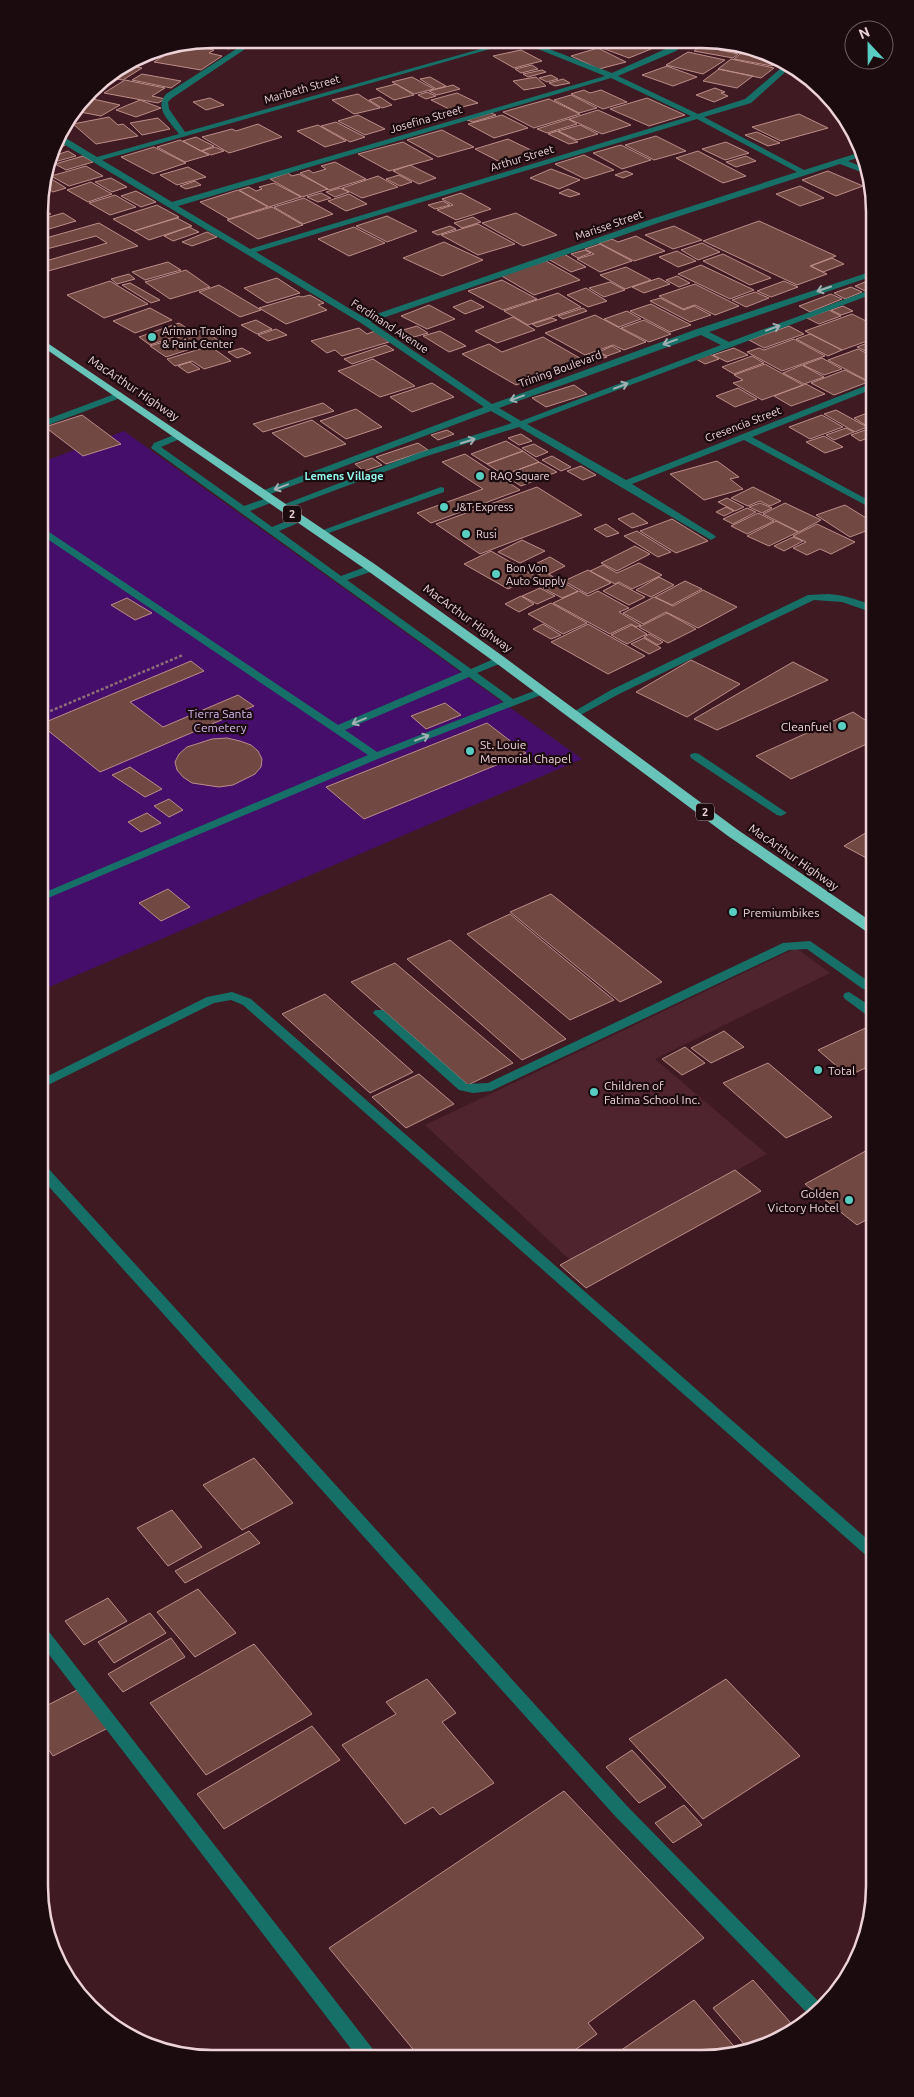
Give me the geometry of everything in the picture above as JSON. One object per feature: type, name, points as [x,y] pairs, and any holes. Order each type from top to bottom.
[{"type":"highway","name":"MacArthur Highway","points":[[48,346],[372,568],[500,660],[733,833],[866,925]]},
{"type":"street","points":[[183,134],[165,109],[164,102],[169,96],[243,48]]},
{"type":"street","name":"Maribeth Street","points":[[95,160],[490,48]]},
{"type":"street","points":[[540,48],[612,76],[697,116],[804,173]]},
{"type":"street","name":"Josefina Street","points":[[171,205],[612,76],[674,48]]},
{"type":"street","name":"Arthur Street","points":[[248,252],[748,101],[785,69]]},
{"type":"street","name":"Ferdinand Avenue","points":[[63,141],[364,321],[490,407],[625,484],[711,537]]},
{"type":"street","name":"Marisse Street","points":[[364,321],[857,156]]},
{"type":"street","points":[[843,162],[861,169]]},
{"type":"street","name":"Trining Boulevard","points":[[242,510],[266,497],[490,407],[700,331],[866,275]]},
{"type":"street","points":[[282,507],[421,455],[520,424],[866,293]]},
{"type":"street","points":[[700,331],[727,345]]},
{"type":"street","name":"Cresencia Street","points":[[625,484],[866,389]]},
{"type":"street","points":[[860,391],[866,394]]},
{"type":"street","points":[[48,422],[120,395]]},
{"type":"street","points":[[179,436],[157,444],[156,448],[207,482],[242,510],[512,703]]},
{"type":"street","points":[[744,436],[866,503]]},
{"type":"street","points":[[320,533],[440,490]]},
{"type":"street","points":[[271,531],[300,519]]},
{"type":"street","points":[[48,534],[212,643],[376,756]]},
{"type":"street","points":[[339,580],[372,568]]},
{"type":"street","points":[[573,715],[615,692],[812,597],[830,596],[846,599],[866,607]]},
{"type":"street","points":[[338,729],[500,660]]},
{"type":"street","points":[[48,895],[376,756],[542,691]]},
{"type":"street","points":[[695,756],[781,813]]},
{"type":"street","points":[[379,1013],[463,1087],[482,1089],[491,1087],[787,946],[810,945],[866,985]]},
{"type":"street","points":[[48,1081],[211,1000],[232,996],[247,1002],[866,1547]]},
{"type":"street","points":[[849,996],[866,1009]]},
{"type":"street","points":[[48,1177],[614,1803],[813,2007]]},
{"type":"street","points":[[48,1642],[363,2050]]},
{"type":"path","points":[[48,711],[212,643]]},
{"type":"shaded area","name":"Children of Fatima School Inc.","points":[[796,948],[830,973],[655,1059],[767,1154],[570,1260],[425,1125]]},
{"type":"green space","name":"Tierra Santa Cemetery","points":[[124,431],[582,759],[48,987],[48,460]]},
{"type":"building","points":[[201,48],[214,50],[209,53],[222,56],[201,70],[154,62],[167,54]]},
{"type":"building","points":[[598,48],[626,62],[599,69],[571,56]]},
{"type":"building","points":[[602,48],[654,48],[629,58]]},
{"type":"building","points":[[698,48],[713,48],[738,54],[733,58],[694,51]]},
{"type":"building","points":[[521,50],[542,61],[514,68],[493,56]]},
{"type":"building","points":[[688,52],[725,60],[703,74],[666,65]]},
{"type":"building","points":[[742,53],[775,64],[772,66],[734,59]]},
{"type":"building","points":[[731,59],[774,68],[761,78],[718,69]]},
{"type":"building","points":[[532,65],[538,69],[521,73],[515,69]]},
{"type":"building","points":[[667,66],[697,77],[673,86],[642,75]]},
{"type":"building","points":[[134,67],[142,68],[123,80],[115,79]]},
{"type":"building","points":[[719,69],[753,76],[737,88],[703,81]]},
{"type":"building","points":[[542,70],[546,72],[528,77],[523,74]]},
{"type":"building","points":[[142,74],[181,81],[171,88],[132,80]]},
{"type":"building","points":[[551,75],[558,79],[547,82],[539,78]]},
{"type":"building","points":[[412,77],[434,89],[414,94],[392,82]]},
{"type":"building","points":[[430,77],[446,86],[436,89],[420,79]]},
{"type":"building","points":[[536,77],[546,86],[524,90],[513,81]]},
{"type":"building","points":[[563,79],[570,83],[555,86],[549,83]]},
{"type":"building","points":[[125,80],[165,88],[152,96],[165,99],[158,103],[104,93]]},
{"type":"building","points":[[396,84],[414,95],[394,100],[376,89]]},
{"type":"building","points":[[453,85],[460,89],[437,95],[429,91]]},
{"type":"building","points":[[715,88],[725,92],[721,93],[728,96],[714,102],[696,95]]},
{"type":"building","points":[[584,90],[590,93],[601,90],[627,102],[603,109],[571,94]]},
{"type":"building","points":[[427,92],[436,96],[426,99],[418,95]]},
{"type":"building","points":[[457,93],[478,103],[451,110],[431,100]]},
{"type":"building","points":[[358,94],[380,108],[354,114],[332,100]]},
{"type":"building","points":[[571,95],[597,108],[579,113],[554,100]]},
{"type":"building","points":[[380,97],[392,105],[382,108],[369,100]]},
{"type":"building","points":[[210,98],[224,105],[206,110],[193,102]]},
{"type":"building","points":[[647,98],[685,115],[649,126],[610,109]]},
{"type":"building","points":[[93,99],[120,105],[101,116],[81,112]]},
{"type":"building","points":[[549,99],[580,114],[534,128],[503,112]]},
{"type":"building","points":[[140,100],[161,108],[136,117],[116,110]]},
{"type":"building","points":[[598,110],[631,125],[602,134],[569,119]]},
{"type":"building","points":[[491,113],[496,115],[473,122],[467,120]]},
{"type":"building","points":[[799,114],[828,128],[781,141],[752,127]]},
{"type":"building","points":[[358,115],[385,129],[365,135],[338,121]]},
{"type":"building","points":[[502,115],[528,128],[494,138],[468,124]]},
{"type":"building","points":[[109,117],[118,125],[123,124],[138,136],[96,144],[73,124]]},
{"type":"building","points":[[158,118],[170,129],[142,135],[130,123]]},
{"type":"building","points":[[568,119],[577,124],[547,133],[537,129]]},
{"type":"building","points":[[336,122],[365,137],[350,142],[321,126]]},
{"type":"building","points":[[258,124],[282,137],[229,153],[202,137],[232,129],[236,131]]},
{"type":"building","points":[[318,125],[346,141],[325,147],[297,131]]},
{"type":"building","points":[[580,125],[598,134],[577,140],[558,131]]},
{"type":"building","points":[[442,130],[474,147],[438,157],[407,140]]},
{"type":"building","points":[[557,131],[578,142],[569,144],[548,134]]},
{"type":"building","points":[[757,132],[780,143],[768,146],[745,135]]},
{"type":"building","points":[[656,136],[686,151],[654,160],[625,145]]},
{"type":"building","points":[[196,137],[214,146],[201,151],[183,141]]},
{"type":"building","points":[[508,139],[535,152],[502,163],[475,149]]},
{"type":"building","points":[[180,140],[209,155],[185,162],[157,147]]},
{"type":"building","points":[[403,142],[433,159],[389,171],[358,154]]},
{"type":"building","points":[[726,142],[749,153],[725,160],[702,149]]},
{"type":"building","points":[[621,145],[651,160],[622,169],[593,153]]},
{"type":"building","points":[[154,147],[186,163],[153,174],[121,157]]},
{"type":"building","points":[[215,147],[224,151],[211,155],[202,151]]},
{"type":"building","points":[[68,151],[76,156],[58,161],[56,160],[58,155]]},
{"type":"building","points":[[698,151],[746,176],[723,183],[676,158]]},
{"type":"building","points":[[584,155],[614,170],[585,179],[555,164]]},
{"type":"building","points":[[83,156],[93,162],[66,170],[55,164]]},
{"type":"building","points":[[746,156],[756,161],[736,167],[726,162]]},
{"type":"building","points":[[335,162],[366,179],[329,190],[300,173],[309,170],[313,173],[326,169],[321,166]]},
{"type":"building","points":[[410,165],[436,178],[419,184],[393,171]]},
{"type":"building","points":[[86,166],[103,176],[69,186],[52,176]]},
{"type":"building","points":[[188,167],[206,177],[177,185],[160,175]]},
{"type":"building","points":[[551,169],[580,180],[559,189],[530,178]]},
{"type":"building","points":[[626,171],[633,174],[623,178],[615,175]]},
{"type":"building","points":[[828,171],[863,186],[836,196],[802,180]]},
{"type":"building","points":[[288,173],[292,176],[299,174],[328,189],[302,197],[270,179]]},
{"type":"building","points":[[399,175],[412,182],[400,186],[386,179]]},
{"type":"building","points":[[378,176],[398,187],[362,198],[342,188]]},
{"type":"building","points":[[111,178],[127,187],[112,192],[95,182]]},
{"type":"building","points":[[51,179],[66,188],[53,192],[49,189]]},
{"type":"building","points":[[195,181],[201,185],[186,189],[180,186]]},
{"type":"building","points":[[91,182],[112,194],[88,202],[67,190]]},
{"type":"building","points":[[274,183],[301,197],[269,207],[239,190],[249,187],[256,191],[262,189],[259,187]]},
{"type":"building","points":[[800,186],[824,198],[800,206],[776,194]]},
{"type":"building","points":[[340,188],[349,192],[335,197],[326,192]]},
{"type":"building","points":[[568,189],[580,194],[570,197],[559,193]]},
{"type":"building","points":[[238,190],[268,207],[229,219],[200,202]]},
{"type":"building","points":[[136,191],[156,202],[141,207],[121,196]]},
{"type":"building","points":[[321,193],[331,198],[318,202],[307,197]]},
{"type":"building","points":[[461,193],[491,209],[456,220],[437,210],[453,205],[442,199]]},
{"type":"building","points":[[349,194],[367,204],[346,211],[328,201]]},
{"type":"building","points":[[115,195],[136,207],[110,215],[89,203]]},
{"type":"building","points":[[304,198],[333,214],[303,224],[274,207]]},
{"type":"building","points":[[443,201],[450,205],[435,209],[428,205]]},
{"type":"building","points":[[157,205],[179,217],[134,231],[113,219]]},
{"type":"building","points":[[272,207],[303,225],[258,239],[227,220]]},
{"type":"building","points":[[63,213],[76,221],[48,229],[48,217]]},
{"type":"building","points":[[516,213],[557,235],[523,246],[482,223]]},
{"type":"building","points":[[387,216],[417,231],[387,242],[356,226]]},
{"type":"building","points":[[473,217],[481,222],[462,228],[454,223]]},
{"type":"building","points":[[177,218],[192,226],[149,240],[134,231]]},
{"type":"building","points":[[759,221],[836,256],[810,266],[827,274],[797,285],[703,241]]},
{"type":"building","points":[[99,223],[138,246],[48,271],[48,260],[107,243],[96,236],[48,249],[48,237]]},
{"type":"building","points":[[478,224],[515,244],[478,255],[441,235]]},
{"type":"building","points":[[450,226],[456,229],[438,235],[432,232]]},
{"type":"building","points":[[674,226],[702,240],[673,249],[645,235]]},
{"type":"building","points":[[189,227],[199,232],[173,241],[164,236]]},
{"type":"building","points":[[354,227],[385,243],[349,256],[318,239]]},
{"type":"building","points":[[207,232],[217,237],[192,246],[182,242]]},
{"type":"building","points":[[636,236],[665,251],[634,261],[599,243],[612,239],[618,242]]},
{"type":"building","points":[[444,242],[483,260],[442,276],[403,258]]},
{"type":"building","points":[[702,243],[720,252],[698,260],[681,250]]},
{"type":"building","points":[[600,244],[632,261],[600,272],[577,259],[594,254],[585,249]]},
{"type":"building","points":[[585,250],[591,253],[578,258],[571,254]]},
{"type":"building","points":[[677,251],[696,261],[678,267],[659,257]]},
{"type":"building","points":[[564,254],[586,267],[571,272],[548,259]]},
{"type":"building","points":[[723,254],[771,278],[750,285],[703,261]]},
{"type":"building","points":[[832,258],[844,264],[823,272],[811,266]]},
{"type":"building","points":[[546,261],[580,280],[534,295],[500,275]]},
{"type":"building","points":[[168,262],[181,270],[145,280],[132,272]]},
{"type":"building","points":[[701,265],[754,290],[730,299],[678,274]]},
{"type":"building","points":[[626,267],[651,280],[625,289],[600,275]]},
{"type":"building","points":[[186,270],[210,287],[170,299],[145,282]]},
{"type":"building","points":[[129,274],[135,279],[117,284],[111,279]]},
{"type":"building","points":[[677,276],[690,283],[679,287],[666,280]]},
{"type":"building","points":[[277,278],[300,293],[267,303],[244,288]]},
{"type":"building","points":[[659,278],[670,284],[644,293],[632,287]]},
{"type":"building","points":[[502,280],[537,299],[503,310],[468,291]]},
{"type":"building","points":[[110,281],[148,304],[104,318],[67,295]]},
{"type":"building","points":[[784,281],[798,287],[771,297],[757,291]]},
{"type":"building","points":[[610,282],[625,290],[604,297],[589,288]]},
{"type":"building","points":[[866,282],[866,292],[855,286]]},
{"type":"building","points":[[130,283],[160,300],[151,303],[122,285]]},
{"type":"building","points":[[695,284],[739,306],[715,315],[695,305],[683,309],[659,296]]},
{"type":"building","points":[[219,285],[261,310],[240,317],[199,292]]},
{"type":"building","points":[[851,287],[862,292],[845,299],[834,293]]},
{"type":"building","points":[[586,288],[607,301],[588,307],[567,295]]},
{"type":"building","points":[[755,292],[769,298],[746,307],[732,300]]},
{"type":"building","points":[[558,293],[581,307],[528,325],[504,311]]},
{"type":"building","points":[[831,294],[842,299],[810,312],[799,306]]},
{"type":"building","points":[[310,295],[324,303],[318,305],[327,310],[286,324],[259,308],[299,296]]},
{"type":"building","points":[[660,298],[684,310],[694,306],[711,315],[690,322],[650,301]]},
{"type":"building","points":[[471,300],[484,307],[465,314],[453,307]]},
{"type":"building","points":[[651,304],[691,325],[670,332],[630,311]]},
{"type":"building","points":[[429,305],[455,319],[427,329],[401,316]]},
{"type":"building","points":[[843,306],[853,311],[841,315],[831,310]]},
{"type":"building","points":[[150,308],[172,320],[135,333],[113,321]]},
{"type":"building","points":[[583,308],[587,311],[563,319],[558,316]]},
{"type":"building","points":[[829,310],[841,316],[819,324],[807,318]]},
{"type":"building","points":[[627,311],[641,319],[619,327],[604,319]]},
{"type":"building","points":[[852,314],[866,321],[866,341],[842,350],[805,331]]},
{"type":"building","points":[[595,315],[646,342],[624,350],[613,345],[585,355],[545,333]]},
{"type":"building","points":[[513,317],[535,330],[497,343],[475,331]]},
{"type":"building","points":[[552,318],[557,320],[537,327],[532,324]]},
{"type":"building","points":[[256,320],[272,329],[257,334],[241,325]]},
{"type":"building","points":[[644,320],[671,334],[649,342],[621,328]]},
{"type":"building","points":[[179,323],[191,331],[150,345],[139,337]]},
{"type":"building","points":[[417,326],[428,333],[414,337],[403,330]]},
{"type":"building","points":[[789,326],[804,334],[764,348],[749,340]]},
{"type":"building","points":[[359,328],[367,334],[375,331],[389,342],[342,356],[335,350],[327,353],[311,341]]},
{"type":"building","points":[[276,329],[287,335],[268,341],[258,335]]},
{"type":"building","points":[[203,330],[218,340],[166,357],[150,346]]},
{"type":"building","points":[[440,331],[466,346],[449,352],[423,336]]},
{"type":"building","points":[[810,334],[842,350],[828,356],[796,339]]},
{"type":"building","points":[[543,337],[585,361],[516,385],[462,354],[489,344],[502,352]]},
{"type":"building","points":[[794,339],[825,356],[782,371],[747,352],[759,348],[764,350]]},
{"type":"building","points":[[866,344],[866,351],[857,347]]},
{"type":"building","points":[[386,345],[394,350],[352,364],[344,359]]},
{"type":"building","points":[[210,346],[231,361],[204,369],[192,361],[175,366],[167,359]]},
{"type":"building","points":[[612,346],[621,351],[607,356],[599,352]]},
{"type":"building","points":[[242,348],[251,353],[237,358],[228,352]]},
{"type":"building","points":[[734,348],[748,355],[727,362],[713,355]]},
{"type":"building","points":[[858,349],[866,353],[866,380],[828,360]]},
{"type":"building","points":[[597,352],[607,357],[593,362],[584,357]]},
{"type":"building","points":[[710,354],[719,359],[705,364],[696,359]]},
{"type":"building","points":[[752,356],[764,363],[734,374],[722,367]]},
{"type":"building","points":[[822,358],[842,369],[824,375],[803,365]]},
{"type":"building","points":[[373,359],[415,386],[380,397],[338,371]]},
{"type":"building","points":[[190,362],[200,369],[188,373],[178,366]]},
{"type":"building","points":[[765,364],[803,385],[762,400],[733,383],[743,380],[734,375]]},
{"type":"building","points":[[802,365],[824,377],[804,384],[783,373]]},
{"type":"building","points":[[845,370],[866,381],[866,383],[834,395],[811,383]]},
{"type":"building","points":[[432,383],[454,397],[412,412],[390,397]]},
{"type":"building","points":[[806,384],[825,394],[791,406],[774,396]]},
{"type":"building","points":[[574,385],[587,394],[546,407],[532,398]]},
{"type":"building","points":[[738,388],[757,399],[735,407],[716,396]]},
{"type":"building","points":[[323,403],[334,411],[263,432],[253,424]]},
{"type":"building","points":[[356,409],[382,427],[346,439],[320,421]]},
{"type":"building","points":[[836,410],[866,427],[855,432],[824,414]]},
{"type":"building","points":[[866,414],[866,426],[854,418]]},
{"type":"building","points":[[82,415],[121,444],[83,456],[48,429],[48,426]]},
{"type":"building","points":[[822,415],[843,427],[810,439],[789,427]]},
{"type":"building","points":[[312,420],[346,444],[305,457],[272,433]]},
{"type":"building","points":[[846,428],[854,432],[834,440],[826,435]]},
{"type":"building","points":[[447,430],[454,434],[438,440],[431,435]]},
{"type":"building","points":[[866,430],[866,439],[860,441],[851,435]]},
{"type":"building","points":[[521,434],[532,441],[519,445],[508,438]]},
{"type":"building","points":[[824,436],[843,447],[825,453],[806,442]]},
{"type":"building","points":[[506,441],[523,451],[487,464],[471,454]]},
{"type":"building","points":[[418,443],[428,450],[386,464],[376,457]]},
{"type":"building","points":[[534,444],[548,452],[536,457],[522,448]]},
{"type":"building","points":[[523,451],[539,462],[504,475],[487,464]]},
{"type":"building","name":"RAQ Square","points":[[465,454],[520,490],[431,523],[417,513],[483,489],[442,462]]},
{"type":"building","points":[[552,456],[571,467],[561,471],[542,460]]},
{"type":"building","points":[[372,458],[382,465],[364,471],[355,464]]},
{"type":"building","points":[[717,461],[739,477],[730,479],[743,489],[704,500],[670,474]]},
{"type":"building","points":[[539,462],[557,472],[521,486],[504,475]]},
{"type":"building","points":[[581,466],[596,475],[583,480],[567,471]]},
{"type":"building","points":[[537,487],[582,515],[480,554],[436,524]]},
{"type":"building","points":[[753,487],[781,501],[770,506],[760,501],[748,506],[731,498]]},
{"type":"building","points":[[727,498],[744,507],[735,511],[718,502]]},
{"type":"building","points":[[760,503],[772,508],[762,513],[749,507]]},
{"type":"building","points":[[785,503],[821,520],[799,532],[763,514]]},
{"type":"building","points":[[845,505],[866,518],[866,531],[850,537],[816,515]]},
{"type":"building","points":[[726,507],[734,511],[724,516],[716,512]]},
{"type":"building","points":[[747,508],[756,512],[733,524],[723,519]]},
{"type":"building","points":[[633,513],[648,523],[632,528],[618,519]]},
{"type":"building","points":[[758,513],[774,521],[747,534],[731,526]]},
{"type":"building","points":[[672,519],[708,541],[676,553],[640,531]]},
{"type":"building","points":[[776,521],[798,532],[769,546],[747,536]]},
{"type":"building","points":[[606,524],[619,533],[607,537],[594,529]]},
{"type":"building","points":[[817,524],[855,542],[831,554],[820,549],[807,555],[793,548],[806,542],[793,536]]},
{"type":"building","points":[[637,531],[671,552],[658,557],[624,536]]},
{"type":"building","points":[[793,537],[803,541],[784,551],[774,546]]},
{"type":"building","points":[[522,540],[545,551],[520,563],[498,552]]},
{"type":"building","points":[[635,546],[650,554],[617,571],[601,563]]},
{"type":"building","points":[[491,551],[535,576],[508,589],[464,564]]},
{"type":"building","points":[[550,557],[565,566],[549,574],[533,565]]},
{"type":"building","points":[[639,563],[662,575],[632,589],[619,582],[615,584],[590,571],[603,565],[617,573]]},
{"type":"building","points":[[588,570],[611,583],[587,594],[564,581]]},
{"type":"building","points":[[545,572],[557,579],[544,585],[531,578]]},
{"type":"building","points":[[659,577],[674,585],[651,597],[636,590]]},
{"type":"building","points":[[559,580],[578,591],[562,598],[543,588]]},
{"type":"building","points":[[685,581],[702,589],[672,605],[655,597]]},
{"type":"building","points":[[618,583],[645,597],[629,605],[603,591]]},
{"type":"building","points":[[540,588],[555,596],[537,604],[522,596]]},
{"type":"building","points":[[703,590],[737,607],[698,628],[666,612],[643,624],[623,613],[654,597],[673,606]]},
{"type":"building","points":[[579,591],[588,596],[598,591],[629,608],[619,612],[641,625],[636,627],[631,624],[610,634],[553,603]]},
{"type":"building","points":[[521,596],[534,604],[519,612],[505,604]]},
{"type":"building","points":[[127,598],[152,613],[135,620],[111,605]]},
{"type":"building","points":[[551,603],[587,623],[563,634],[528,614]]},
{"type":"building","points":[[667,613],[696,629],[668,643],[639,627]]},
{"type":"building","points":[[543,624],[561,635],[551,639],[533,629]]},
{"type":"building","points":[[588,624],[645,656],[608,674],[551,642]]},
{"type":"building","points":[[632,625],[647,634],[627,644],[611,635]]},
{"type":"building","points":[[649,634],[663,642],[658,645],[644,637]]},
{"type":"building","points":[[644,638],[661,648],[649,654],[631,644]]},
{"type":"building","points":[[691,660],[740,684],[687,717],[636,692]]},
{"type":"building","points":[[191,661],[204,671],[130,702],[163,727],[238,695],[254,706],[100,772],[48,731],[48,721]]},
{"type":"building","points":[[793,662],[828,680],[717,730],[694,719]]},
{"type":"building","points":[[445,703],[461,715],[426,729],[411,716]]},
{"type":"building","points":[[853,712],[866,721],[866,744],[791,779],[756,756]]},
{"type":"building","points":[[487,723],[526,753],[364,819],[326,787]]},
{"type":"building","points":[[227,738],[251,745],[258,751],[262,759],[261,767],[255,774],[233,785],[219,787],[192,783],[177,770],[175,762],[179,754],[187,747],[212,739]]},
{"type":"building","points":[[130,767],[162,789],[145,797],[112,775]]},
{"type":"building","points":[[169,799],[183,810],[169,817],[154,806]]},
{"type":"building","points":[[147,813],[161,823],[141,832],[128,822]]},
{"type":"building","points":[[866,833],[866,858],[844,846]]},
{"type":"building","points":[[168,889],[190,907],[161,921],[139,903]]},
{"type":"building","points":[[551,894],[662,982],[620,1002],[510,912]]},
{"type":"building","points":[[510,914],[614,1000],[570,1020],[467,934]]},
{"type":"building","points":[[450,940],[566,1039],[522,1060],[407,959]]},
{"type":"building","points":[[395,963],[513,1063],[468,1085],[351,982]]},
{"type":"building","points":[[325,994],[413,1072],[370,1093],[282,1014]]},
{"type":"building","points":[[866,1028],[866,1068],[848,1076],[818,1050]]},
{"type":"building","points":[[724,1031],[744,1047],[711,1063],[691,1048]]},
{"type":"building","points":[[685,1047],[705,1063],[682,1075],[662,1059]]},
{"type":"building","points":[[768,1063],[832,1117],[786,1138],[723,1083]]},
{"type":"building","points":[[419,1074],[454,1104],[406,1128],[372,1097]]},
{"type":"building","name":"Golden Victory Hotel","points":[[866,1151],[866,1220],[857,1225],[805,1184]]},
{"type":"building","points":[[735,1170],[761,1191],[586,1288],[560,1265]]},
{"type":"building","points":[[254,1458],[293,1503],[242,1530],[203,1485]]},
{"type":"building","points":[[172,1510],[202,1547],[168,1566],[137,1528]]},
{"type":"building","points":[[249,1531],[260,1543],[185,1583],[175,1571]]},
{"type":"building","points":[[198,1589],[236,1633],[195,1657],[157,1612]]},
{"type":"building","points":[[108,1598],[127,1621],[84,1645],[65,1621]]},
{"type":"building","points":[[150,1613],[166,1633],[114,1663],[98,1642]]},
{"type":"building","points":[[171,1638],[185,1657],[123,1692],[108,1674]]},
{"type":"building","points":[[254,1644],[312,1714],[206,1775],[150,1703]]},
{"type":"building","points":[[427,1679],[456,1713],[442,1722],[494,1783],[440,1815],[433,1807],[405,1824],[342,1745],[396,1714],[386,1702]]},
{"type":"building","points":[[726,1679],[800,1756],[703,1819],[629,1739]]},
{"type":"building","points":[[81,1688],[108,1728],[53,1756],[48,1749],[48,1705]]},
{"type":"building","points":[[312,1726],[340,1760],[224,1829],[197,1794]]},
{"type":"building","points":[[632,1750],[666,1787],[639,1803],[606,1767]]},
{"type":"building","points":[[564,1791],[704,1938],[588,2023],[597,2034],[575,2050],[414,2050],[329,1948]]},
{"type":"building","points":[[684,1805],[702,1825],[673,1843],[655,1823]]},
{"type":"building","points":[[753,1980],[791,2024],[775,2033],[744,2044],[713,2008]]},
{"type":"building","points":[[694,2000],[734,2046],[703,2050],[621,2050]]},
{"type":"place","name":"Ariman Trading & Paint Center","points":[[152,337]]},
{"type":"place","name":"RAQ Square","points":[[480,476]]},
{"type":"place","name":"J&T Express","points":[[444,507]]},
{"type":"place","name":"Rusi","points":[[466,534]]},
{"type":"place","name":"Bon Von Auto Supply","points":[[496,574]]},
{"type":"place","name":"Cleanfuel","points":[[842,726]]},
{"type":"place","name":"St. Louie Memorial Chapel","points":[[470,751]]},
{"type":"place","name":"Premiumbikes","points":[[733,912]]},
{"type":"place","name":"Total","points":[[818,1070]]},
{"type":"place","name":"Children of Fatima School Inc.","points":[[594,1092]]},
{"type":"place","name":"Golden Victory Hotel","points":[[849,1200]]},
{"type":"district","name":"Lemens Village","points":[[344,476]]}]
